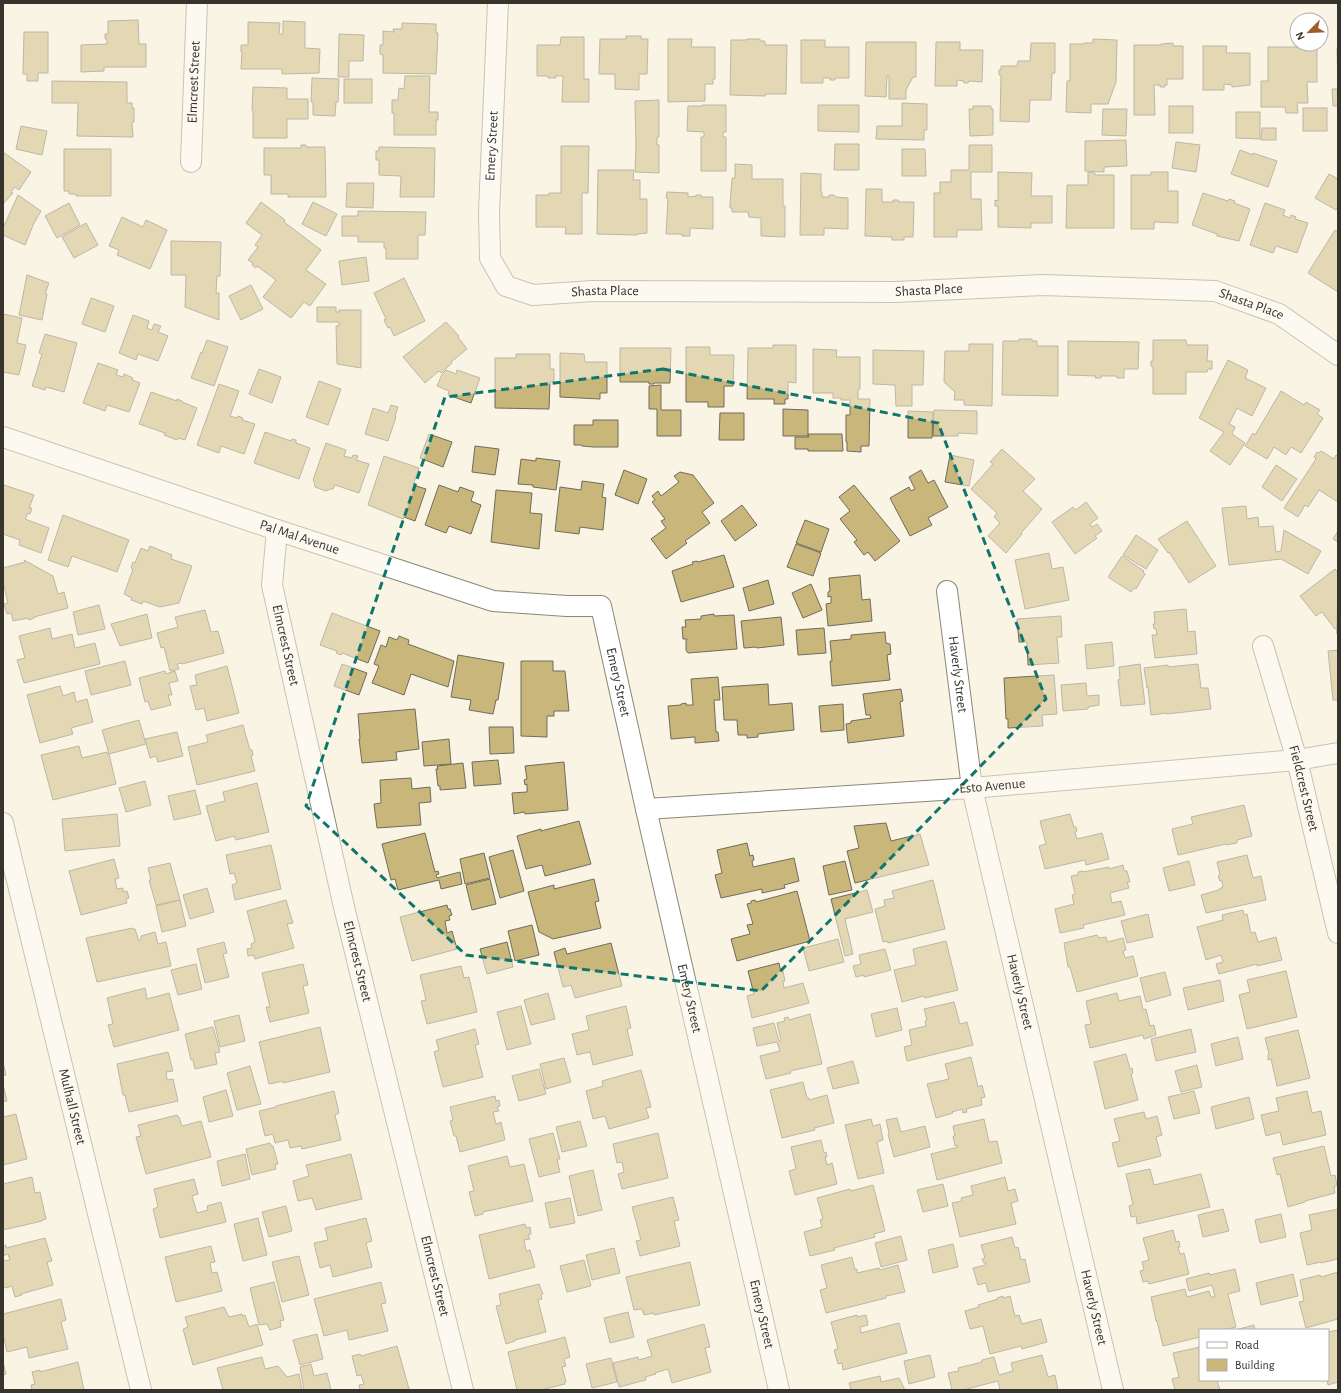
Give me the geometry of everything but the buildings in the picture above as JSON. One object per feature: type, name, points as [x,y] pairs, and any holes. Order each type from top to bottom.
[{"type":"street","name":"Elmcrest Street","points":[[191,162],[197,3]]},
{"type":"street","name":"Emery Street","points":[[498,3],[489,212],[490,258],[506,286]]},
{"type":"street","name":"Shasta Place","points":[[506,286],[532,295],[593,291],[895,292],[1043,285],[1215,292],[1279,314],[1338,355]]},
{"type":"street","name":"Pal Mal Avenue","points":[[3,437],[277,530],[493,601],[567,606],[601,606]]},
{"type":"street","name":"Elmcrest Street","points":[[277,530],[272,585],[344,907],[463,1390]]},
{"type":"street","name":"Haverly Street","points":[[947,591],[972,788],[1112,1390]]},
{"type":"street","name":"Emery Street","points":[[601,606],[779,1390]]},
{"type":"street","name":"Fieldcrest Street","points":[[1263,646],[1297,760],[1338,933]]},
{"type":"street","name":"Esto Avenue","points":[[646,809],[972,788],[1297,760],[1338,754]]},
{"type":"street","name":"Mulhall Street","points":[[3,823],[141,1390]]},
{"type":"highlighted area","points":[[663,369],[938,423],[1046,699],[761,991],[466,955],[306,806],[445,397]]}]
